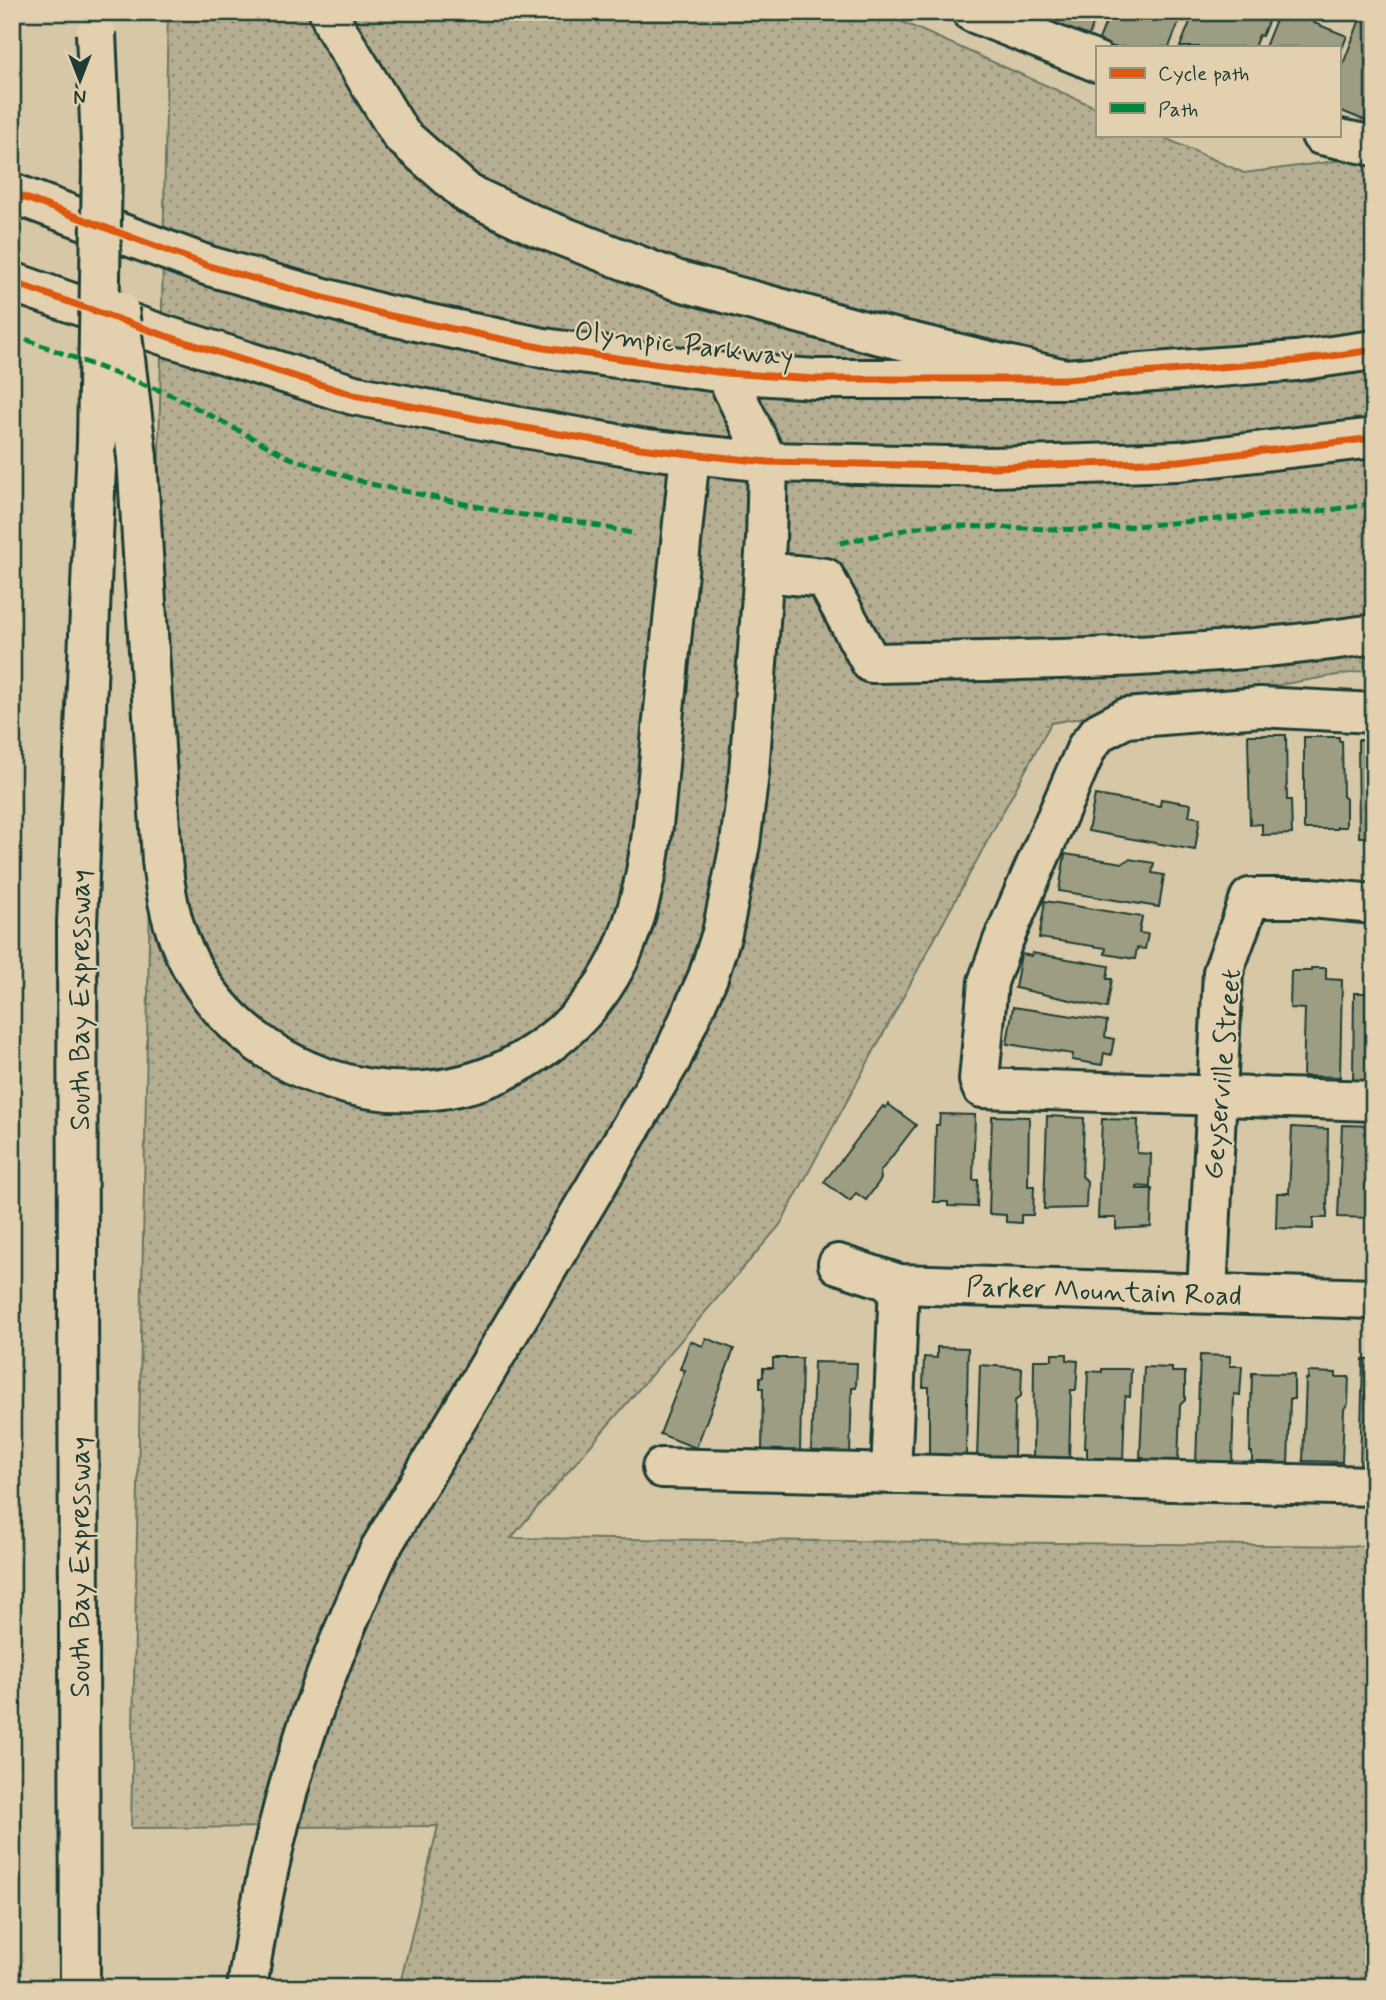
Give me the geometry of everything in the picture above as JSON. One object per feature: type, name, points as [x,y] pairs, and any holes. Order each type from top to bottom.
[{"type":"main road","points":[[329,12],[335,27],[401,135],[468,194],[536,226],[676,280],[868,332],[1065,379]]},
{"type":"main road","points":[[972,12],[1096,62]]},
{"type":"main road","name":"South Bay Expressway","points":[[80,1988],[77,923],[97,442],[102,166],[95,23]]},
{"type":"main road","points":[[1326,136],[1374,146]]},
{"type":"main road","points":[[102,166],[136,457],[164,881],[172,921],[198,978],[216,1003],[237,1026],[270,1051],[306,1071],[335,1082],[376,1091],[407,1093],[435,1091],[480,1080],[515,1066],[538,1052],[581,1016],[601,990],[630,932],[649,848],[690,454]]},
{"type":"main road","name":"Olympic Parkway","points":[[12,193],[209,266],[382,314],[544,348],[725,373],[816,379],[1065,379],[1296,361],[1374,350]]},
{"type":"main road","points":[[12,282],[166,336],[354,395],[546,432],[690,454],[768,462],[992,467],[1179,461],[1374,438]]},
{"type":"main road","points":[[247,1988],[263,1895],[279,1824],[322,1684],[349,1616],[380,1549],[671,1060],[708,976],[733,889],[749,773],[764,572],[768,462],[725,373]]},
{"type":"main road","points":[[764,572],[825,578],[871,663],[1038,660],[1228,652],[1374,634]]},
{"type":"main road","points":[[1374,713],[1232,708],[1126,719],[1099,732],[1087,747],[988,982],[979,1080],[982,1088],[1374,1101]]},
{"type":"main road","name":"Geyserville Street","points":[[1207,1293],[1223,972],[1250,898],[1311,898],[1374,904]]},
{"type":"main road","name":"Parker Mountain Road","points":[[838,1264],[899,1284],[1374,1298]]},
{"type":"main road","points":[[891,1474],[899,1284]]},
{"type":"main road","points":[[662,1468],[1374,1486]]},
{"type":"shaded area","points":[[168,12],[880,12],[1096,108],[1096,136],[1160,136],[1244,173],[1374,156],[1374,669],[1051,723],[780,1225],[511,1538],[1374,1546],[1374,1988],[399,1988],[438,1826],[131,1828]]},
{"type":"building","points":[[1024,12],[1098,12],[1088,38]]},
{"type":"building","points":[[1110,12],[1183,12],[1169,46],[1110,46],[1098,42]]},
{"type":"building","points":[[1194,12],[1272,12],[1262,36],[1259,35],[1254,46],[1180,46]]},
{"type":"building","points":[[1279,12],[1296,15],[1297,12],[1311,12],[1318,15],[1314,23],[1347,36],[1340,54],[1340,46],[1265,46]]},
{"type":"building","points":[[1362,14],[1374,18],[1374,124],[1340,110],[1340,72]]},
{"type":"building","points":[[1248,735],[1286,735],[1287,800],[1291,800],[1292,834],[1262,835],[1262,824],[1250,825]]},
{"type":"building","points":[[1304,737],[1339,737],[1339,741],[1342,741],[1346,827],[1304,829]]},
{"type":"building","points":[[1358,740],[1374,740],[1374,837],[1359,837]]},
{"type":"building","points":[[1095,795],[1160,806],[1161,799],[1191,804],[1189,816],[1200,818],[1195,850],[1088,831]]},
{"type":"building","points":[[1065,854],[1123,863],[1129,859],[1154,863],[1152,873],[1164,875],[1159,907],[1059,891]]},
{"type":"building","points":[[1045,901],[1142,917],[1139,933],[1148,934],[1145,949],[1137,948],[1135,959],[1105,954],[1106,948],[1039,938]]},
{"type":"building","points":[[1032,953],[1109,966],[1107,979],[1112,979],[1107,1008],[1015,988],[1021,954],[1032,956]]},
{"type":"building","points":[[1311,968],[1326,968],[1326,979],[1342,980],[1340,1077],[1303,1076],[1305,1009],[1290,1008],[1291,971],[1311,971]]},
{"type":"building","points":[[1367,988],[1374,988],[1374,1080],[1353,1080],[1354,993],[1367,993]]},
{"type":"building","points":[[1013,1007],[1107,1021],[1105,1037],[1114,1039],[1111,1055],[1104,1053],[1102,1065],[1072,1060],[1073,1054],[1007,1044]]},
{"type":"building","points":[[888,1104],[916,1125],[880,1172],[881,1179],[866,1200],[856,1193],[850,1201],[824,1182],[883,1106],[885,1108]]},
{"type":"building","points":[[940,1114],[975,1115],[973,1180],[978,1180],[977,1207],[948,1206],[948,1202],[934,1202],[936,1125],[939,1125]]},
{"type":"building","points":[[992,1116],[1029,1117],[1028,1186],[1034,1186],[1033,1215],[1021,1215],[1021,1223],[1006,1222],[1006,1215],[989,1214]]},
{"type":"building","points":[[1047,1116],[1084,1118],[1082,1176],[1087,1181],[1086,1208],[1044,1209]]},
{"type":"building","points":[[1102,1119],[1138,1120],[1137,1153],[1151,1154],[1150,1187],[1137,1186],[1137,1189],[1152,1189],[1151,1227],[1116,1229],[1116,1218],[1098,1218]]},
{"type":"building","points":[[1342,1125],[1374,1126],[1374,1217],[1371,1218],[1338,1217]]},
{"type":"building","points":[[1292,1127],[1328,1129],[1327,1218],[1313,1218],[1313,1229],[1276,1228],[1277,1193],[1289,1193]]},
{"type":"building","points":[[706,1338],[734,1349],[696,1448],[660,1434],[685,1370],[680,1369],[690,1341],[703,1346]]},
{"type":"building","points":[[937,1347],[968,1348],[966,1456],[929,1454],[929,1387],[923,1387],[924,1357],[937,1358]]},
{"type":"building","points":[[1052,1354],[1067,1354],[1067,1360],[1078,1361],[1076,1390],[1071,1390],[1069,1459],[1033,1458],[1034,1360],[1052,1360]]},
{"type":"building","points":[[1200,1355],[1230,1356],[1230,1366],[1242,1366],[1240,1395],[1234,1394],[1232,1463],[1196,1462]]},
{"type":"building","points":[[773,1358],[802,1358],[800,1452],[762,1451],[763,1388],[760,1388],[760,1377],[763,1377],[763,1368],[773,1368]]},
{"type":"building","points":[[1363,1359],[1374,1359],[1374,1467],[1360,1466]]},
{"type":"building","points":[[814,1362],[857,1363],[856,1388],[852,1388],[850,1454],[811,1452]]},
{"type":"building","points":[[980,1365],[1022,1368],[1021,1396],[1015,1401],[1014,1458],[977,1458]]},
{"type":"building","points":[[1144,1367],[1172,1368],[1172,1372],[1185,1372],[1185,1400],[1180,1405],[1178,1464],[1142,1462],[1143,1457],[1140,1457]]},
{"type":"building","points":[[1102,1369],[1131,1369],[1130,1397],[1125,1396],[1123,1462],[1087,1461],[1085,1448],[1088,1371],[1102,1372]]},
{"type":"building","points":[[1308,1372],[1336,1373],[1336,1377],[1349,1377],[1348,1404],[1344,1409],[1342,1462],[1303,1461]]},
{"type":"building","points":[[1252,1373],[1294,1374],[1294,1399],[1290,1399],[1288,1466],[1252,1465]]},
{"type":"marked path","points":[[12,334],[174,396],[290,458],[366,483],[508,513],[580,522],[631,533]]},
{"type":"marked path","points":[[840,543],[929,525],[1085,530],[1330,510],[1374,503]]},
{"type":"cycle path","points":[[12,193],[209,266],[382,314],[544,348],[725,373],[816,379],[1065,379],[1296,361],[1374,350]]},
{"type":"cycle path","points":[[12,282],[166,336],[354,395],[519,427],[690,454],[768,462],[992,467],[1179,461],[1374,438]]}]
